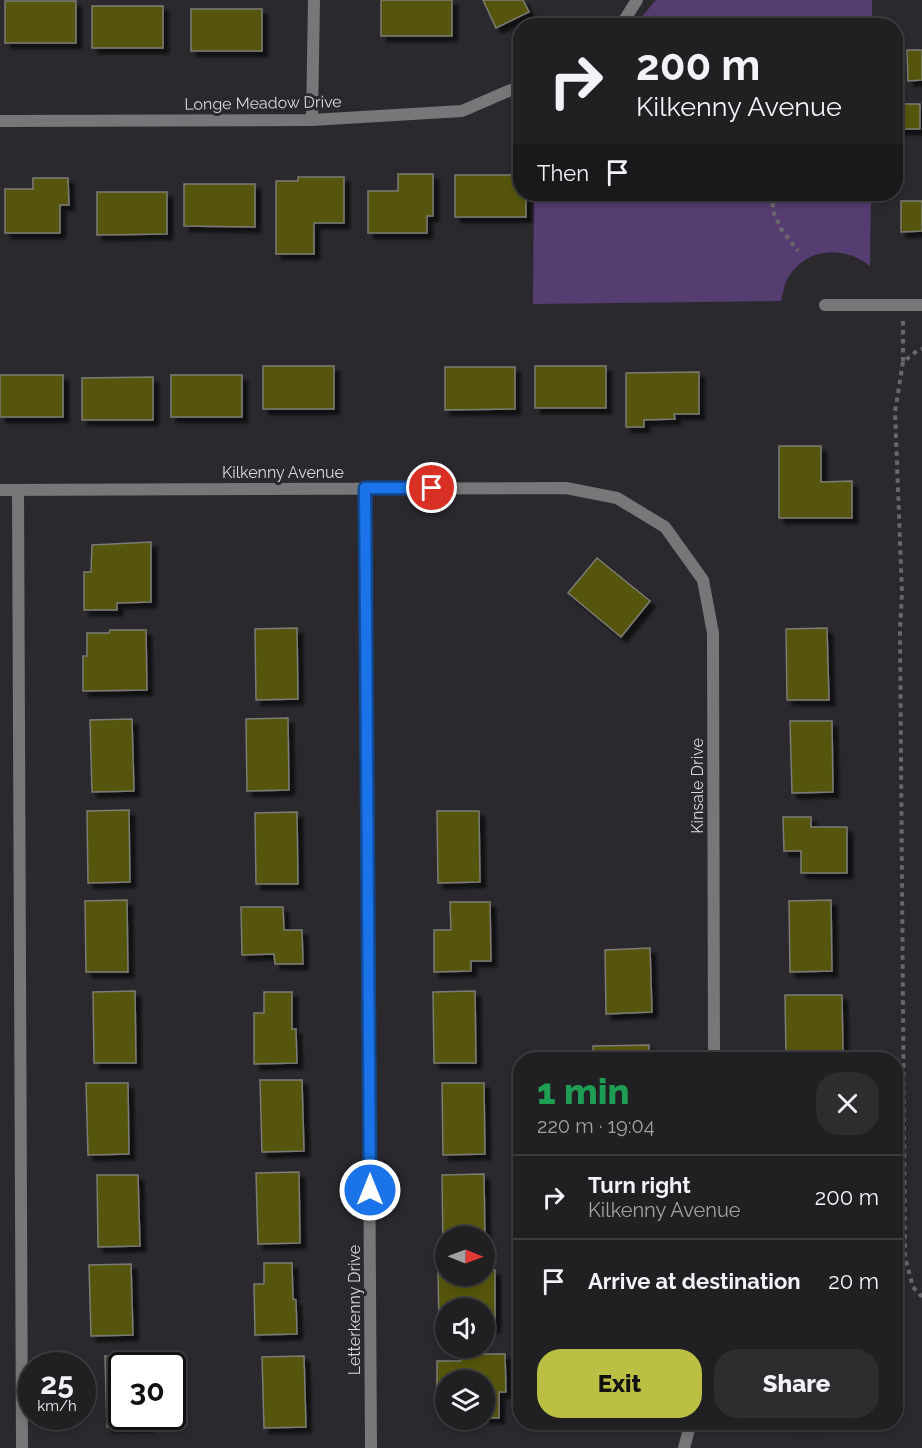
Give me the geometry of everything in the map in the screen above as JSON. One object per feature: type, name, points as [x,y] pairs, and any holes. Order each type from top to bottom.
[{"type":"street","points":[[312,120],[314,0]]},
{"type":"street","points":[[626,18],[637,0]]},
{"type":"street","name":"Longe Meadow Drive","points":[[0,122],[312,120],[462,111],[513,89]]},
{"type":"street","points":[[825,305],[922,305]]},
{"type":"street","name":"Letterkenny Drive","points":[[365,488],[371,1448]]},
{"type":"street","name":"Kilkenny Avenue","points":[[0,490],[566,488],[616,498],[665,527]]},
{"type":"street","points":[[18,490],[22,1448]]},
{"type":"street","name":"Kinsale Drive","points":[[665,527],[704,580],[713,633],[714,1052]]},
{"type":"street","points":[[684,1448],[689,1430]]},
{"type":"path","points":[[774,201],[772,209],[781,229],[798,251]]},
{"type":"path","points":[[903,305],[903,362],[895,412],[902,593],[900,629],[905,1257],[913,1287],[922,1297]]},
{"type":"path","points":[[903,362],[922,349]]},
{"type":"shaded area","points":[[656,0],[872,0],[872,18],[641,18]]},
{"type":"shaded area","points":[[534,201],[871,201],[870,266],[860,259],[837,252],[815,255],[805,260],[788,278],[781,301],[533,304]]},
{"type":"building","points":[[381,0],[452,0],[452,36],[381,36]]},
{"type":"building","points":[[483,0],[523,0],[529,12],[496,28]]},
{"type":"building","points":[[5,1],[76,1],[76,43],[5,43]]},
{"type":"building","points":[[92,6],[163,6],[163,48],[92,48]]},
{"type":"building","points":[[191,9],[262,9],[262,51],[191,51]]},
{"type":"building","points":[[907,50],[922,50],[922,80],[908,81]]},
{"type":"building","points":[[903,104],[920,104],[920,129],[903,129]]},
{"type":"building","points":[[398,174],[433,174],[433,216],[427,216],[427,233],[368,233],[368,191],[398,191]]},
{"type":"building","points":[[455,175],[513,175],[513,201],[526,201],[526,217],[455,217]]},
{"type":"building","points":[[298,177],[344,177],[344,223],[314,223],[314,254],[276,254],[276,181],[298,181]]},
{"type":"building","points":[[33,178],[68,178],[69,205],[60,205],[60,233],[5,233],[5,189],[33,189]]},
{"type":"building","points":[[184,184],[255,184],[255,227],[184,226]]},
{"type":"building","points":[[97,192],[167,192],[167,234],[97,235]]},
{"type":"building","points":[[901,201],[922,201],[922,231],[901,232]]},
{"type":"building","points":[[263,366],[334,366],[334,409],[263,409]]},
{"type":"building","points":[[535,366],[606,366],[606,408],[535,408]]},
{"type":"building","points":[[445,367],[515,367],[515,409],[445,410]]},
{"type":"building","points":[[699,372],[699,414],[674,414],[675,419],[644,420],[644,427],[626,427],[626,373]]},
{"type":"building","points":[[0,375],[63,375],[63,417],[0,417]]},
{"type":"building","points":[[171,375],[242,375],[242,417],[171,417]]},
{"type":"building","points":[[153,377],[153,420],[82,420],[82,378]]},
{"type":"building","points":[[779,446],[821,446],[821,482],[852,481],[852,518],[779,518]]},
{"type":"building","points":[[151,542],[151,602],[117,603],[117,610],[84,610],[84,572],[91,572],[92,545]]},
{"type":"building","points":[[597,558],[650,601],[621,637],[568,593]]},
{"type":"building","points":[[297,628],[298,699],[256,700],[255,629]]},
{"type":"building","points":[[827,628],[829,700],[787,700],[786,629]]},
{"type":"building","points":[[110,630],[146,630],[147,690],[83,691],[83,656],[87,656],[87,633],[109,633]]},
{"type":"building","points":[[288,718],[289,790],[247,791],[246,719]]},
{"type":"building","points":[[132,719],[134,791],[92,792],[90,720]]},
{"type":"building","points":[[790,721],[832,721],[833,792],[792,793]]},
{"type":"building","points":[[129,810],[130,882],[88,883],[87,811]]},
{"type":"building","points":[[437,811],[479,811],[480,882],[438,883]]},
{"type":"building","points":[[297,812],[298,884],[256,884],[255,813]]},
{"type":"building","points":[[783,817],[811,817],[811,827],[847,827],[847,873],[801,873],[801,851],[784,851]]},
{"type":"building","points":[[127,900],[128,972],[86,972],[85,901]]},
{"type":"building","points":[[831,900],[832,971],[790,972],[789,901]]},
{"type":"building","points":[[450,902],[490,902],[491,961],[471,961],[471,971],[434,972],[434,930],[451,930]]},
{"type":"building","points":[[241,907],[283,907],[284,930],[302,930],[303,964],[275,964],[274,954],[242,955]]},
{"type":"building","points":[[650,948],[652,1012],[606,1014],[605,950]]},
{"type":"building","points":[[135,991],[136,1063],[94,1063],[93,992]]},
{"type":"building","points":[[475,991],[476,1063],[434,1063],[433,992]]},
{"type":"building","points":[[264,992],[292,992],[292,1029],[296,1029],[297,1063],[254,1064],[254,1013],[264,1013]]},
{"type":"building","points":[[785,995],[842,995],[843,1052],[786,1052]]},
{"type":"building","points":[[649,1045],[649,1052],[593,1052],[593,1046]]},
{"type":"building","points":[[260,1080],[302,1080],[304,1151],[262,1152]]},
{"type":"building","points":[[86,1083],[128,1083],[129,1154],[88,1155]]},
{"type":"building","points":[[442,1083],[484,1083],[485,1154],[443,1155]]},
{"type":"building","points":[[299,1172],[300,1243],[258,1244],[256,1173]]},
{"type":"building","points":[[484,1174],[485,1226],[443,1226],[442,1175]]},
{"type":"building","points":[[97,1175],[138,1175],[140,1246],[98,1247]]},
{"type":"building","points":[[264,1263],[292,1263],[297,1334],[255,1335],[254,1284],[264,1284]]},
{"type":"building","points":[[131,1264],[133,1335],[91,1336],[89,1265]]},
{"type":"building","points":[[438,1286],[495,1286],[495,1298],[438,1298]]},
{"type":"building","points":[[495,1354],[505,1354],[506,1392],[499,1392],[499,1418],[495,1418],[495,1370],[437,1370],[437,1361],[461,1361],[461,1358],[495,1358]]},
{"type":"building","points":[[105,1356],[108,1356],[108,1427],[107,1427]]},
{"type":"building","points":[[304,1356],[306,1427],[264,1428],[262,1357]]},
{"type":"route","points":[[370,1190],[365,488],[432,488]]}]
